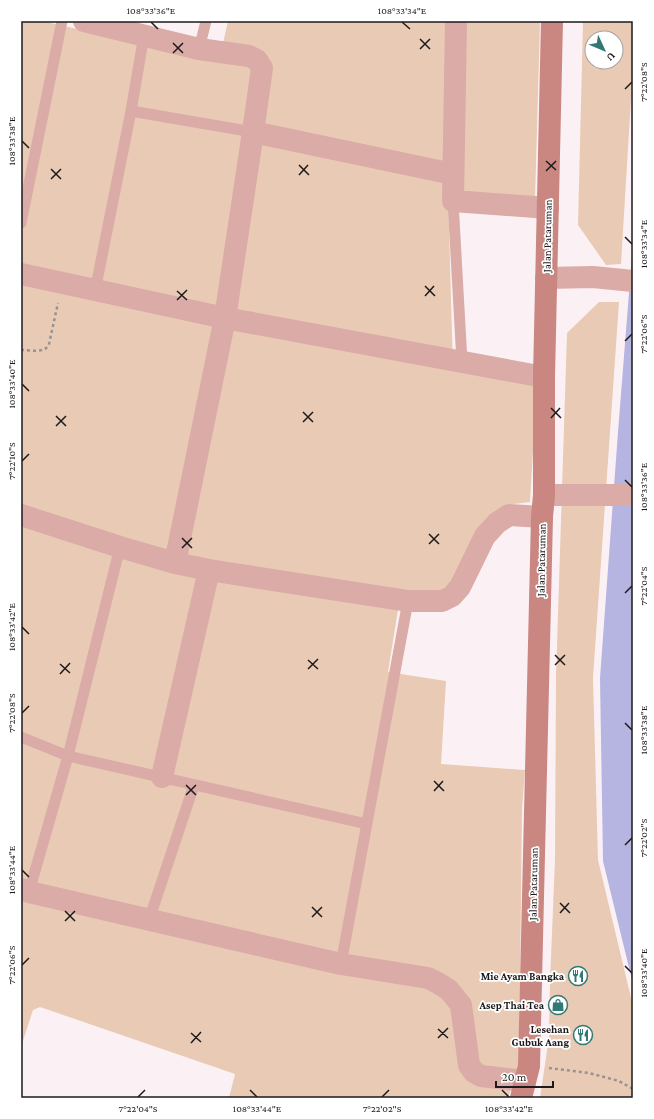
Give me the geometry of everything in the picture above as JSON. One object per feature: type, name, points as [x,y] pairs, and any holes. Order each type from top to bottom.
[{"type":"street","points":[[84,21],[199,49],[249,56],[257,60],[262,68],[225,318],[175,563]]},
{"type":"street","points":[[456,21],[453,201],[548,208]]},
{"type":"street","name":"Jalan Pataruman","points":[[525,1081],[542,517],[544,495],[544,377],[552,21]]},
{"type":"street","points":[[253,132],[453,174]]},
{"type":"street","points":[[21,274],[225,318],[544,377]]},
{"type":"street","points":[[546,278],[593,277],[633,281]]},
{"type":"street","points":[[544,495],[633,495]]},
{"type":"street","points":[[21,515],[175,563],[209,570],[408,601],[442,601],[452,596],[460,587],[486,536],[497,523],[509,515],[542,517]]},
{"type":"street","points":[[162,777],[209,570]]},
{"type":"street","points":[[25,890],[341,964],[428,978],[450,990],[461,1004],[469,1065],[474,1072],[481,1076],[525,1081]]},
{"type":"lane","points":[[21,223],[62,21]]},
{"type":"lane","points":[[199,49],[206,21]]},
{"type":"lane","points":[[95,291],[144,35]]},
{"type":"lane","points":[[130,111],[253,132]]},
{"type":"lane","points":[[453,201],[462,362]]},
{"type":"lane","points":[[25,890],[68,756],[120,547]]},
{"type":"lane","points":[[341,964],[408,601]]},
{"type":"lane","points":[[21,737],[68,756],[367,824]]},
{"type":"lane","points":[[149,920],[194,785]]},
{"type":"path","points":[[21,350],[43,351],[47,349],[50,344],[62,283]]},
{"type":"path","points":[[525,1081],[589,1073],[619,1081],[633,1089]]},
{"type":"shaded area","points":[[21,21],[42,21],[219,61],[228,21],[540,21],[535,200],[448,194],[453,368],[537,384],[530,502],[505,505],[489,519],[455,582],[430,595],[401,591],[388,672],[446,681],[441,764],[525,770],[522,809],[519,1063],[508,1098],[229,1098],[235,1074],[40,1007],[33,1010],[21,1047]]},
{"type":"shaded area","points":[[583,21],[632,21],[633,66],[621,264],[606,265],[578,225]]},
{"type":"shaded area","points":[[599,302],[619,302],[593,678],[598,860],[633,1006],[633,1098],[540,1098],[549,1037],[555,859],[556,677],[567,333]]},
{"type":"water","points":[[633,242],[633,984],[603,861],[600,678]]},
{"type":"place","name":"Mie Ayam Bangka","points":[[578,976]]},
{"type":"place","name":"Asep Thai Tea","points":[[558,1005]]},
{"type":"place","name":"Lesehan Gubuk Aang","points":[[583,1035]]}]
